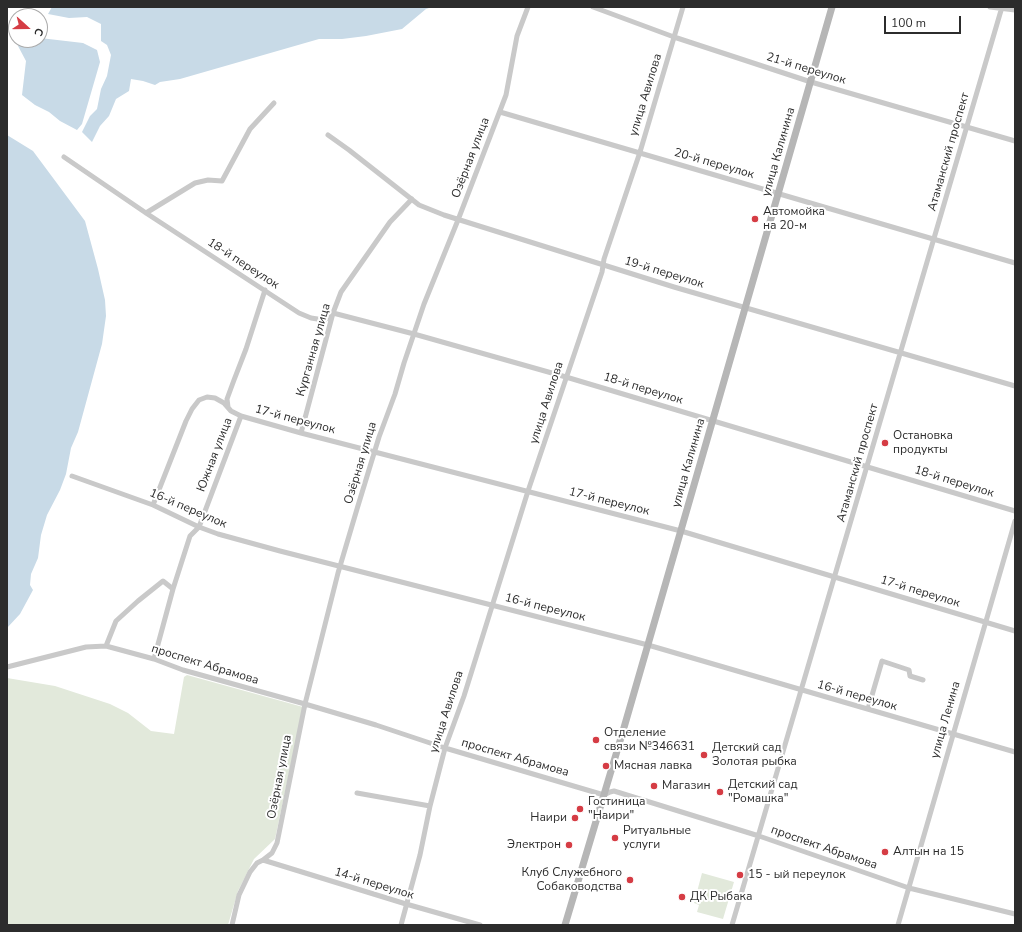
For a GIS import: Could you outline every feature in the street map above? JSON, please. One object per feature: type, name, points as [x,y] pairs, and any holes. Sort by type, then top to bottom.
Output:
[{"type":"main road","name":"улица Калинина","points":[[565,925],[681,531],[832,7]]},
{"type":"street","name":"Озёрная улица","points":[[232,925],[239,895],[250,872],[257,863],[272,853],[277,842],[305,704],[340,566],[374,452],[435,275],[500,112],[510,78],[517,36],[528,7]]},
{"type":"street","name":"21-й переулок","points":[[593,7],[674,37],[811,82],[1015,141]]},
{"type":"street","name":"улица Авилова","points":[[401,925],[420,856],[430,806],[445,748],[464,696],[528,491],[640,152],[682,7]]},
{"type":"street","points":[[990,7],[1015,10]]},
{"type":"street","name":"Атаманский проспект","points":[[732,925],[1002,8]]},
{"type":"street","points":[[146,213],[195,183],[208,180],[222,180],[250,129],[274,103]]},
{"type":"street","name":"20-й переулок","points":[[500,112],[1015,263]]},
{"type":"street","name":"19-й переулок","points":[[328,135],[419,205],[458,220],[603,265],[1015,386]]},
{"type":"street","name":"18-й переулок","points":[[64,157],[287,306],[310,318],[324,320],[332,315],[414,334],[713,420],[1015,511]]},
{"type":"street","name":"Курганная улица","points":[[301,433],[332,315],[341,292],[390,222],[412,199]]},
{"type":"street","name":"Южная улица","points":[[231,411],[227,406],[227,399],[246,349],[265,290]]},
{"type":"street","name":"17-й переулок","points":[[153,505],[192,408],[199,400],[207,397],[215,398],[224,403],[231,411],[241,416],[301,433],[681,531],[1015,631]]},
{"type":"street","name":"Южная улица","points":[[154,659],[173,589],[190,536],[199,527],[241,416]]},
{"type":"street","name":"16-й переулок","points":[[72,476],[153,505],[199,527],[224,536],[648,644],[1015,752]]},
{"type":"street","name":"улица Ленина","points":[[898,925],[1015,521]]},
{"type":"street","points":[[106,646],[116,621],[138,602],[163,581],[173,589]]},
{"type":"street","name":"проспект Абрамова","points":[[7,667],[86,647],[106,646],[154,659],[183,670],[376,725],[445,748],[604,795],[614,791],[759,836],[909,888],[1015,914]]},
{"type":"street","points":[[868,709],[882,661],[909,670],[910,676],[923,680]]},
{"type":"street","points":[[357,793],[430,806]]},
{"type":"street","name":"14-й переулок","points":[[263,860],[480,925]]},
{"type":"shaded area","points":[[187,675],[303,707],[275,839],[254,859],[238,891],[228,925],[7,925],[7,678],[55,686],[110,704],[128,713],[151,731],[174,734],[184,677]]},
{"type":"shaded area","points":[[702,873],[734,882],[723,919],[697,912],[699,905],[694,903]]},
{"type":"water","points":[[52,7],[432,7],[426,9],[402,29],[342,39],[319,39],[180,79],[160,82],[155,85],[131,79],[129,91],[116,99],[109,116],[100,126],[92,142],[82,132],[90,116],[97,109],[101,89],[107,76],[111,55],[107,45],[101,41],[101,24],[87,17],[69,18],[48,14]]},
{"type":"water","points":[[48,39],[83,43],[97,50],[100,62],[82,124],[77,130],[60,121],[49,112],[35,105],[22,95],[26,61],[19,48],[48,48]]},
{"type":"water","points":[[7,135],[33,151],[85,221],[105,300],[106,316],[102,344],[78,432],[71,448],[66,474],[60,490],[47,515],[41,535],[38,558],[31,574],[30,585],[33,590],[20,614],[7,628]]},
{"type":"place","name":"Автомойка на 20-м","points":[[755,219]]},
{"type":"place","name":"Остановка продукты","points":[[885,443]]},
{"type":"place","name":"Отделение связи №346631","points":[[596,740]]},
{"type":"place","name":"Детский сад Золотая рыбка","points":[[704,755]]},
{"type":"place","name":"Мясная лавка","points":[[606,766]]},
{"type":"place","name":"Магазин","points":[[654,786]]},
{"type":"place","name":"Детский сад \"Ромашка\"","points":[[720,792]]},
{"type":"place","name":"Гостиница \"Наири\"","points":[[580,809]]},
{"type":"place","name":"Наири","points":[[575,818]]},
{"type":"place","name":"Ритуальные услуги","points":[[615,838]]},
{"type":"place","name":"Электрон","points":[[569,845]]},
{"type":"place","name":"Алтын на 15","points":[[885,852]]},
{"type":"place","name":"15 - ый переулок","points":[[740,875]]},
{"type":"place","name":"Клуб Служебного Собаководства","points":[[630,880]]},
{"type":"place","name":"ДК Рыбака","points":[[682,897]]}]
